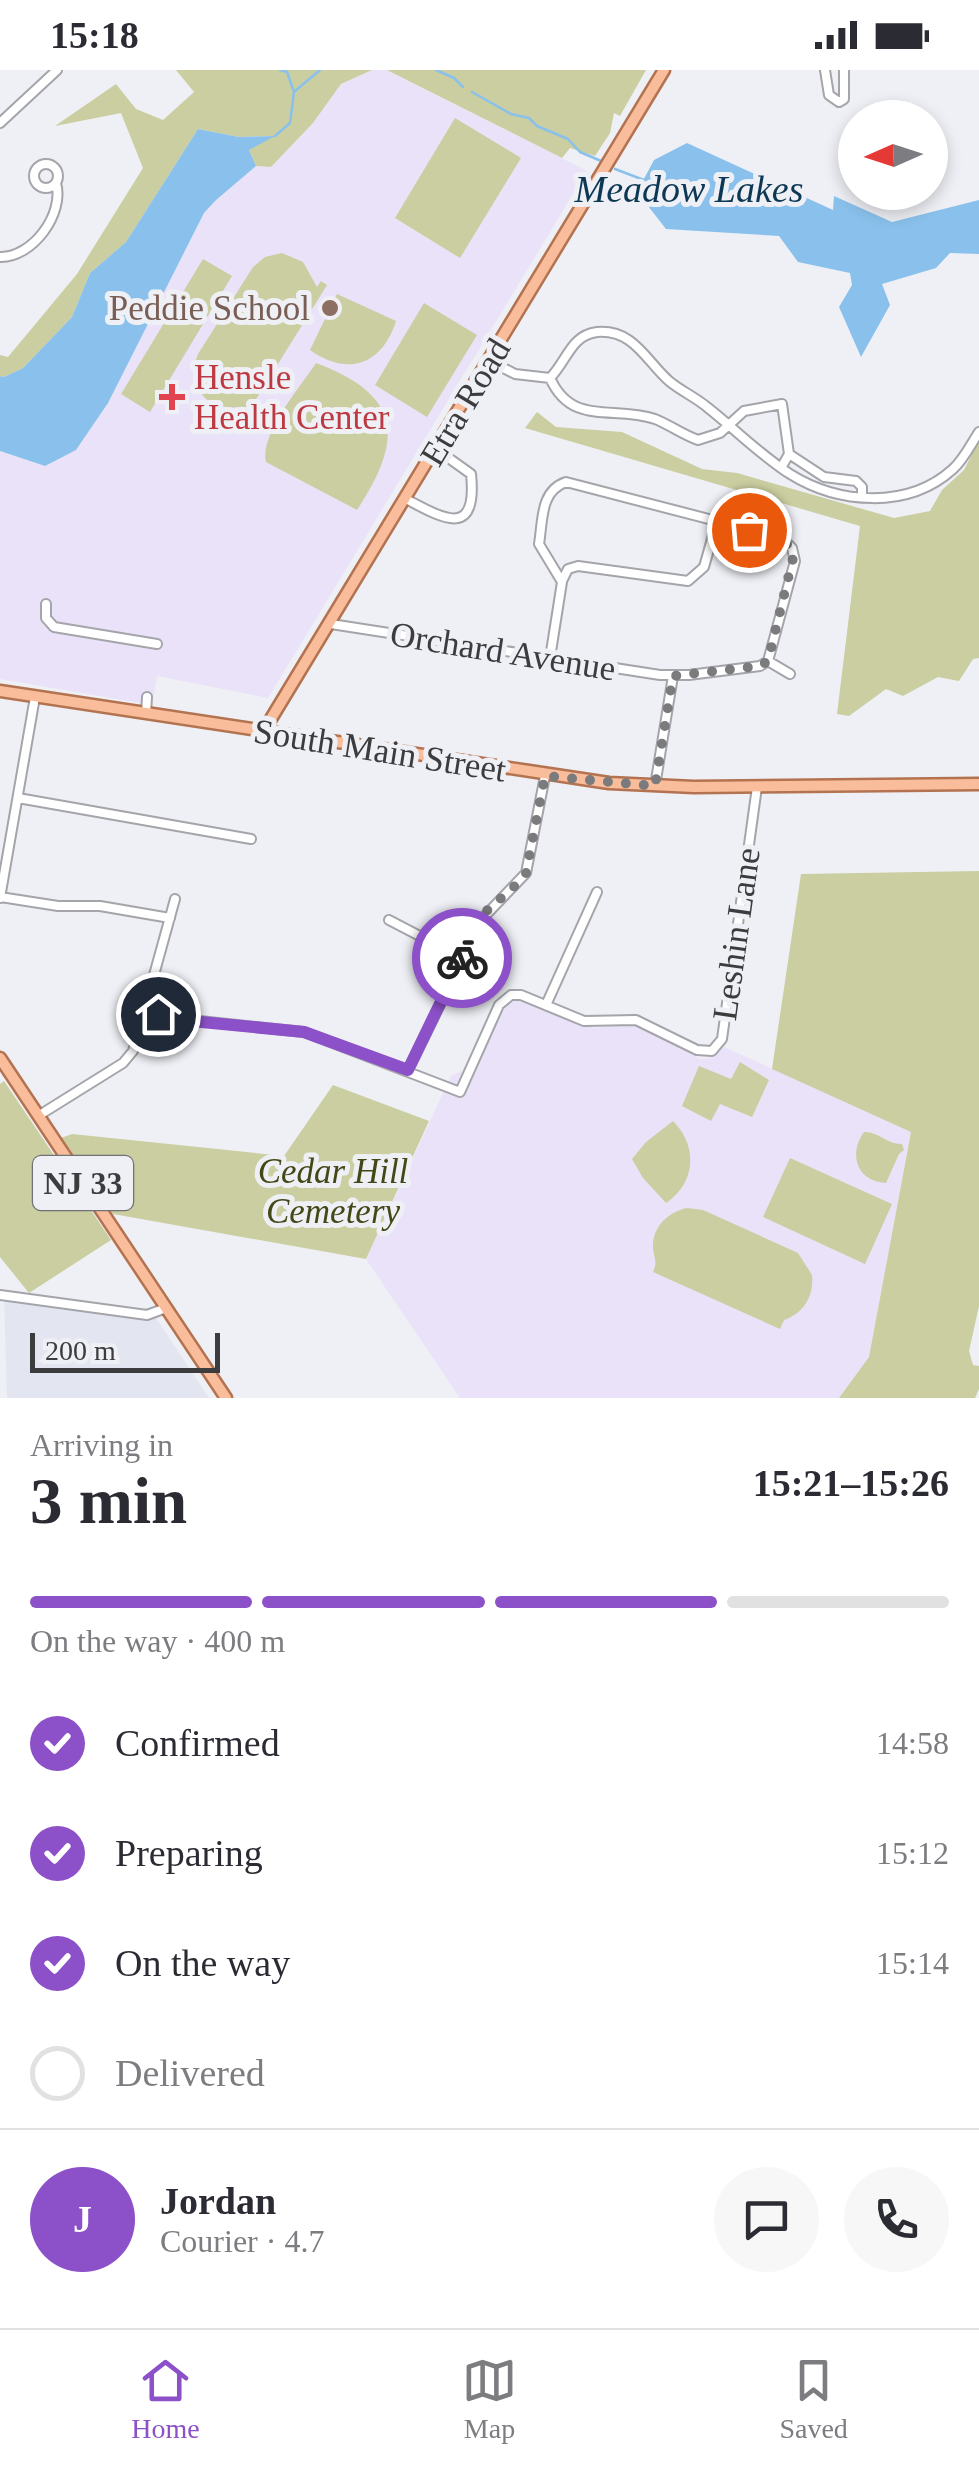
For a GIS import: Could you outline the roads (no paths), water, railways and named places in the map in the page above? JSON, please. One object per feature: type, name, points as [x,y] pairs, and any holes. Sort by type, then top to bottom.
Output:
[{"type":"main road","name":"Etra Road","points":[[263,732],[664,70]]},
{"type":"main road","name":"South Main Street","points":[[0,691],[545,776],[655,786],[979,784]]},
{"type":"main road","name":"NJ 33","points":[[0,1058],[226,1398]]},
{"type":"street","points":[[825,70],[831,98],[838,102],[844,99],[844,70]]},
{"type":"street","points":[[0,123],[52,72]]},
{"type":"street","points":[[0,257],[9,258],[25,250],[44,228],[58,202],[56,183]]},
{"type":"street","points":[[550,378],[574,344],[586,335],[604,332],[625,336],[667,379],[781,468],[834,495],[892,497],[936,482],[956,466],[979,432]]},
{"type":"street","points":[[490,361],[522,376],[550,378]]},
{"type":"street","points":[[550,378],[558,395],[576,408],[652,418],[698,440],[710,439],[751,408],[782,404],[789,454],[781,468]]},
{"type":"street","points":[[406,499],[452,520],[459,519],[468,508],[471,474],[436,449]]},
{"type":"street","points":[[789,454],[824,477],[856,482],[862,487],[862,497]]},
{"type":"street","points":[[562,582],[539,544],[547,496],[561,483],[571,482],[782,538],[794,554],[768,661],[790,674]]},
{"type":"street","points":[[550,658],[562,582],[568,569],[578,566],[688,581],[704,567],[717,521]]},
{"type":"street","points":[[46,604],[46,618],[54,627],[156,644]]},
{"type":"street","name":"Orchard Avenue","points":[[331,624],[673,676],[760,666],[768,661]]},
{"type":"street","points":[[655,786],[673,676]]},
{"type":"street","points":[[35,697],[0,897],[58,906],[100,906],[170,918]]},
{"type":"street","points":[[144,1011],[181,1020],[304,1032],[408,1070],[488,909],[526,873],[545,776]]},
{"type":"street","name":"Leshin Lane","points":[[408,1070],[460,1092],[502,1000],[510,994],[521,994],[584,1021],[639,1020],[702,1052],[716,1048],[722,1040],[757,787]]},
{"type":"street","points":[[18,798],[251,839]]},
{"type":"street","points":[[546,1005],[596,892]]},
{"type":"street","points":[[38,1116],[128,1057],[136,1044],[175,899]]},
{"type":"street","points":[[389,920],[462,958]]},
{"type":"street","points":[[0,1295],[147,1315],[166,1308]]},
{"type":"water","points":[[198,129],[239,137],[275,136],[249,150],[256,166],[204,213],[108,403],[76,450],[45,466],[0,451],[0,376],[23,368],[72,317],[90,273],[126,242]]},
{"type":"water","name":"Meadow Lakes","points":[[687,143],[833,210],[834,196],[838,198],[838,210],[865,210],[892,222],[979,200],[979,254],[950,253],[936,268],[882,284],[890,305],[861,357],[839,307],[852,285],[850,273],[798,262],[779,236],[666,229],[637,192],[654,160]]},
{"type":"waterway","points":[[275,136],[290,123],[294,92],[287,72],[280,70]]},
{"type":"waterway","points":[[295,91],[320,70]]},
{"type":"waterway","points":[[436,70],[463,87]]},
{"type":"waterway","points":[[472,92],[511,114],[529,118],[537,126],[568,139],[580,152],[601,161]]},
{"type":"waterway","points":[[615,169],[644,180]]},
{"type":"place","name":"Peddie School","points":[[330,308]]},
{"type":"place","name":"Hensle Health Center","points":[[172,397]]},
{"type":"park label","name":"Cedar Hill Cemetery","points":[[333,1191]]}]
